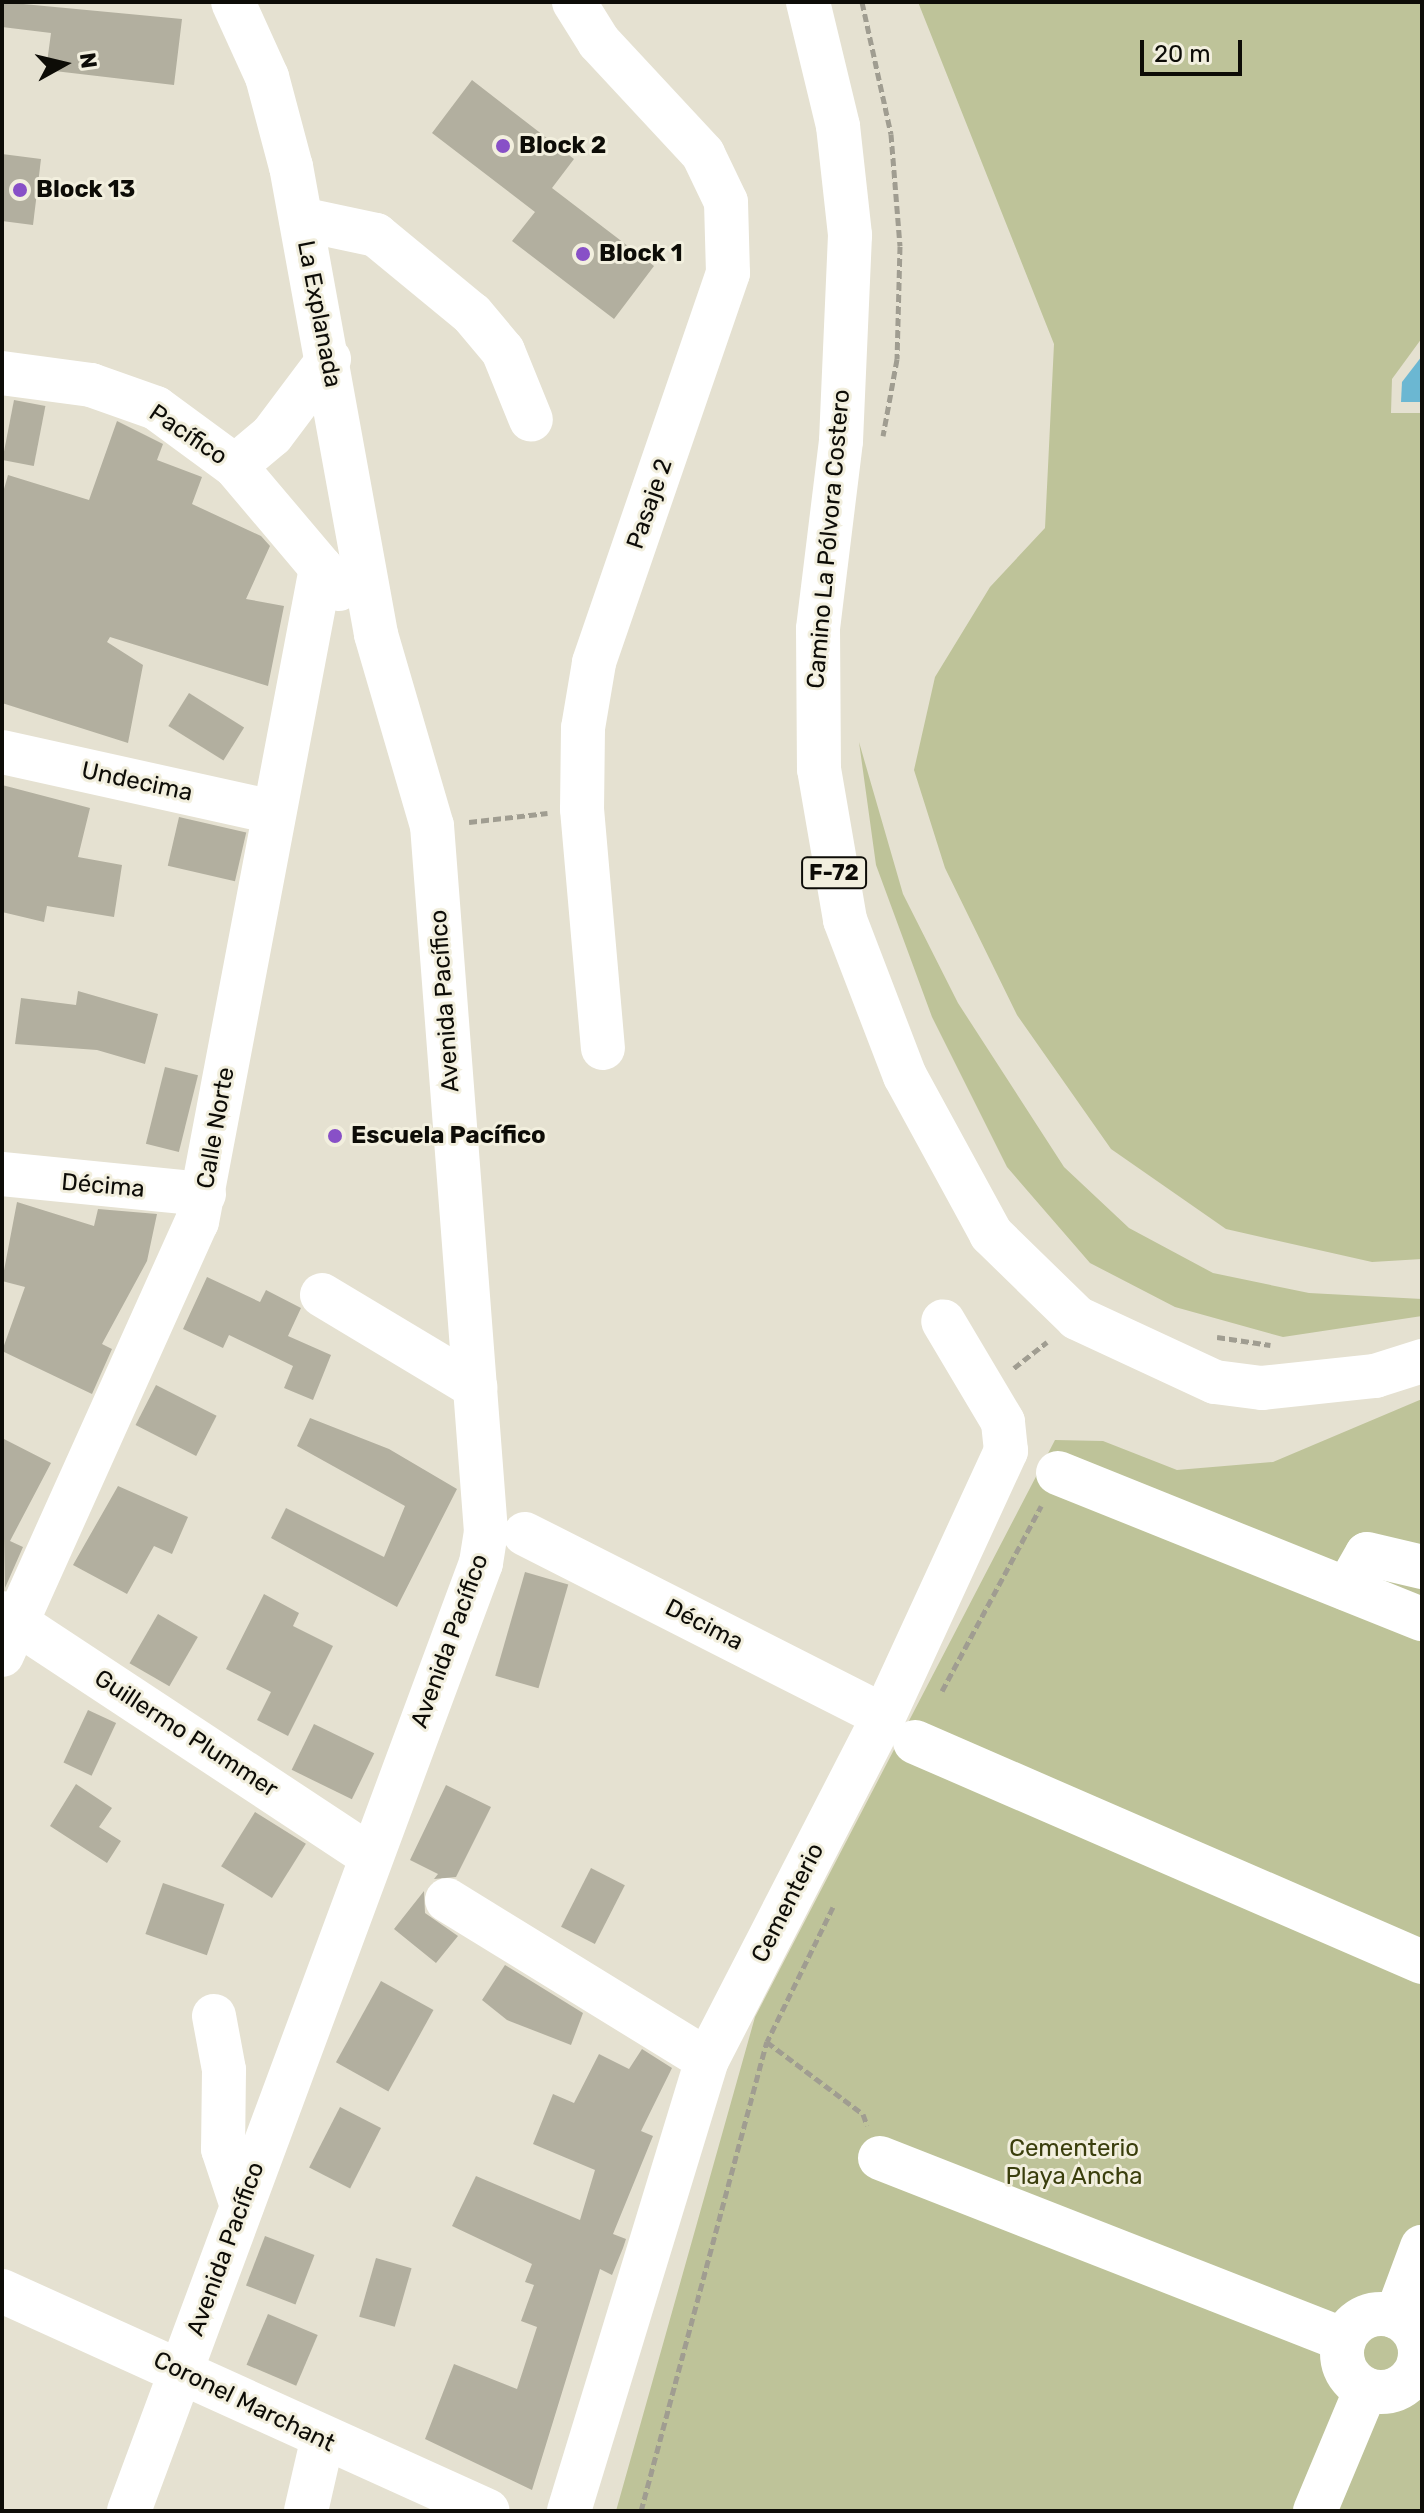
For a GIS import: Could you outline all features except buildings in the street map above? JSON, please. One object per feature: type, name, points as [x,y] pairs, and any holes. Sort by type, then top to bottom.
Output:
[{"type":"street","name":"La Explanada","points":[[233,2],[267,77],[301,219],[329,359],[376,634]]},
{"type":"street","name":"Pasaje 2","points":[[574,2],[599,42],[703,154],[726,202],[728,273],[594,663],[583,728],[582,809],[603,1048]]},
{"type":"street","name":"Camino La Pólvora Costero","points":[[808,2],[838,126],[850,235],[841,441],[814,701],[827,846],[867,984],[960,1183],[991,1234],[1077,1318],[1215,1382],[1262,1388],[1375,1376],[1422,1361]]},
{"type":"street","points":[[301,219],[376,235],[472,314],[503,351],[531,420]]},
{"type":"street","name":"Pacífico","points":[[235,466],[272,435],[329,359]]},
{"type":"street","name":"Pacífico","points":[[2,373],[91,385],[156,408],[235,466],[376,634]]},
{"type":"street","name":"Calle Norte","points":[[7,1630],[204,1194],[272,812],[321,568]]},
{"type":"street","name":"Avenida Pacífico","points":[[129,2511],[481,1563],[486,1532],[432,826],[376,634]]},
{"type":"street","name":"Undecima","points":[[2,752],[272,812]]},
{"type":"street","name":"Décima","points":[[2,1174],[204,1194]]},
{"type":"street","points":[[322,1295],[475,1387]]},
{"type":"street","name":"Cementerio","points":[[569,2511],[707,2060],[899,1729],[1006,1451],[1003,1422],[943,1321]]},
{"type":"street","points":[[1058,1473],[1422,1619]]},
{"type":"street","name":"Décima","points":[[525,1534],[899,1729],[1422,1962]]},
{"type":"street","points":[[1347,1589],[1367,1554],[1422,1567]]},
{"type":"street","name":"Guillermo Plummer","points":[[7,1630],[370,1856]]},
{"type":"street","points":[[447,1900],[707,2060]]},
{"type":"street","points":[[214,2016],[224,2070],[223,2149],[242,2206]]},
{"type":"street","points":[[880,2158],[1344,2340]]},
{"type":"street","points":[[1396,2317],[1422,2247]]},
{"type":"street","name":"Coronel Marchant","points":[[2,2291],[181,2372],[322,2441],[488,2511]]},
{"type":"street","points":[[1365,2317],[1396,2317],[1418,2340],[1419,2372],[1395,2390],[1366,2389],[1345,2369],[1344,2340],[1365,2317]]},
{"type":"street","points":[[1315,2511],[1366,2389]]},
{"type":"street","points":[[306,2511],[322,2441]]},
{"type":"path","points":[[862,2],[891,134],[900,246],[897,359],[881,451]]},
{"type":"path","points":[[432,826],[582,809]]},
{"type":"path","points":[[985,1391],[1077,1318]]},
{"type":"path","points":[[1202,1333],[1281,1346]]},
{"type":"path","points":[[899,1729],[1058,1473]]},
{"type":"path","points":[[641,2511],[767,2042],[837,1899]]},
{"type":"path","points":[[767,2042],[863,2114],[880,2158]]},
{"type":"green space","points":[[918,2],[1422,2],[1422,338],[1392,379],[1391,413],[1422,413],[1422,1259],[1372,1262],[1226,1229],[1111,1149],[1017,1015],[945,868],[914,770],[935,677],[990,587],[1045,528],[1054,344]]},
{"type":"green space","points":[[859,742],[903,894],[958,1003],[1064,1167],[1129,1228],[1213,1273],[1309,1293],[1422,1299],[1422,1316],[1283,1337],[1175,1307],[1090,1263],[1007,1167],[932,1017],[876,865]]},
{"type":"green space","name":"Cementerio Playa Ancha","points":[[1422,1399],[1422,2511],[616,2511],[755,2017],[1055,1440],[1103,1441],[1177,1470],[1273,1462]]},
{"type":"water","points":[[1422,356],[1422,402],[1401,402],[1402,382]]},
{"type":"place","name":"Block 2","points":[[503,146]]},
{"type":"place","name":"Block 13","points":[[20,190]]},
{"type":"place","name":"Block 1","points":[[583,254]]},
{"type":"place","name":"Escuela Pacífico","points":[[335,1136]]}]
